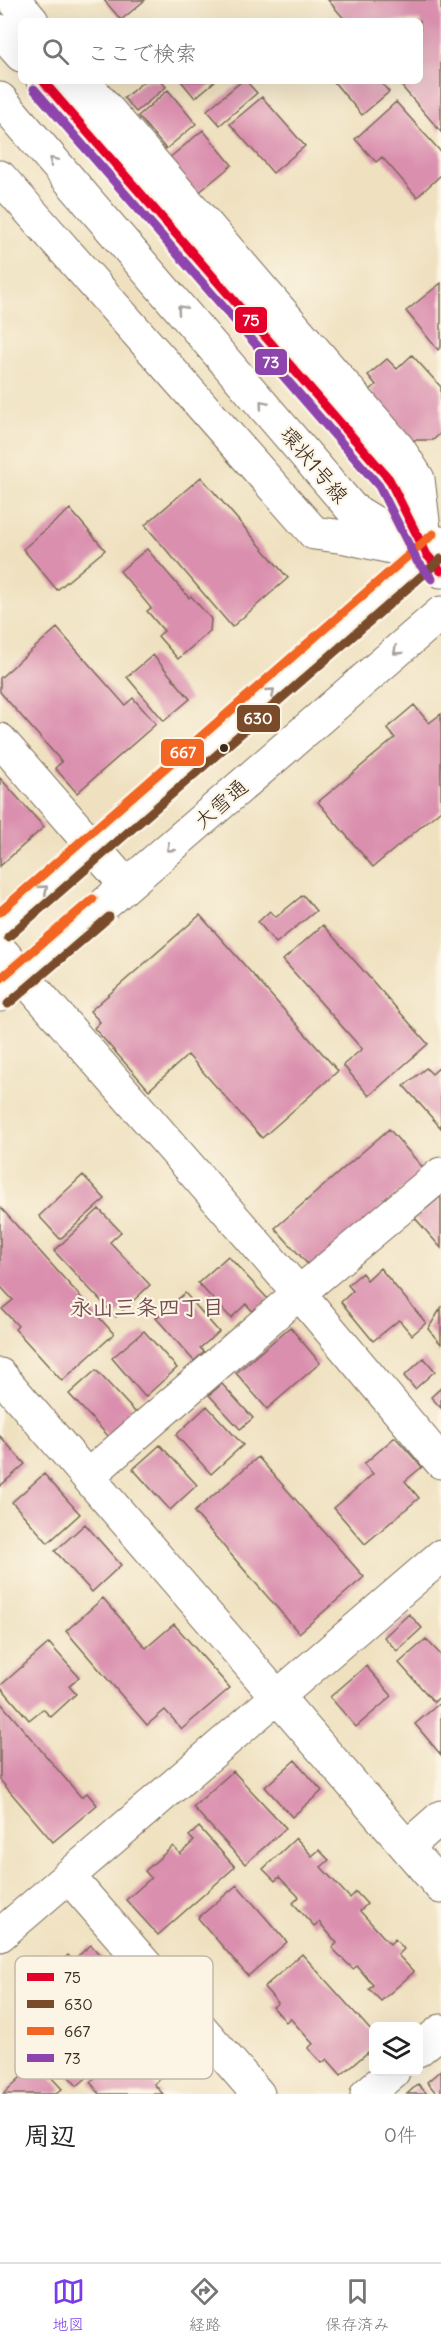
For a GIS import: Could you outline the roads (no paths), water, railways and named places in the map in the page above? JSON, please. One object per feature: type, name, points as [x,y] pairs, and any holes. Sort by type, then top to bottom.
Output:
[{"type":"main road","points":[[14,0],[29,18]]},
{"type":"main road","points":[[0,31],[18,52]]},
{"type":"main road","points":[[46,84],[389,479],[436,556]]},
{"type":"main road","points":[[86,84],[398,448],[418,479],[436,556]]},
{"type":"main road","name":"環状1号線","points":[[0,99],[352,509],[436,556]]},
{"type":"main road","points":[[0,177],[314,533],[345,537],[436,556]]},
{"type":"main road","points":[[0,928],[92,847],[436,556]]},
{"type":"main road","name":"大雪通","points":[[11,986],[441,613]]},
{"type":"main road","points":[[0,740],[126,885]]},
{"type":"main road","points":[[0,950],[11,986],[298,1293],[441,1462]]},
{"type":"main road","points":[[88,1476],[298,1293],[441,1174]]},
{"type":"main road","points":[[0,1375],[441,1887]]},
{"type":"main road","points":[[0,1935],[441,1556]]},
{"type":"main road","points":[[407,1847],[441,1817]]},
{"type":"main road","points":[[68,1876],[138,1956]]},
{"type":"main road","points":[[423,2046],[441,2031]]},
{"type":"main road","points":[[213,2042],[258,2094]]},
{"type":"main road","points":[[367,2094],[388,2076]]},
{"type":"district","name":"永山三条四丁目","points":[[147,1307]]}]
